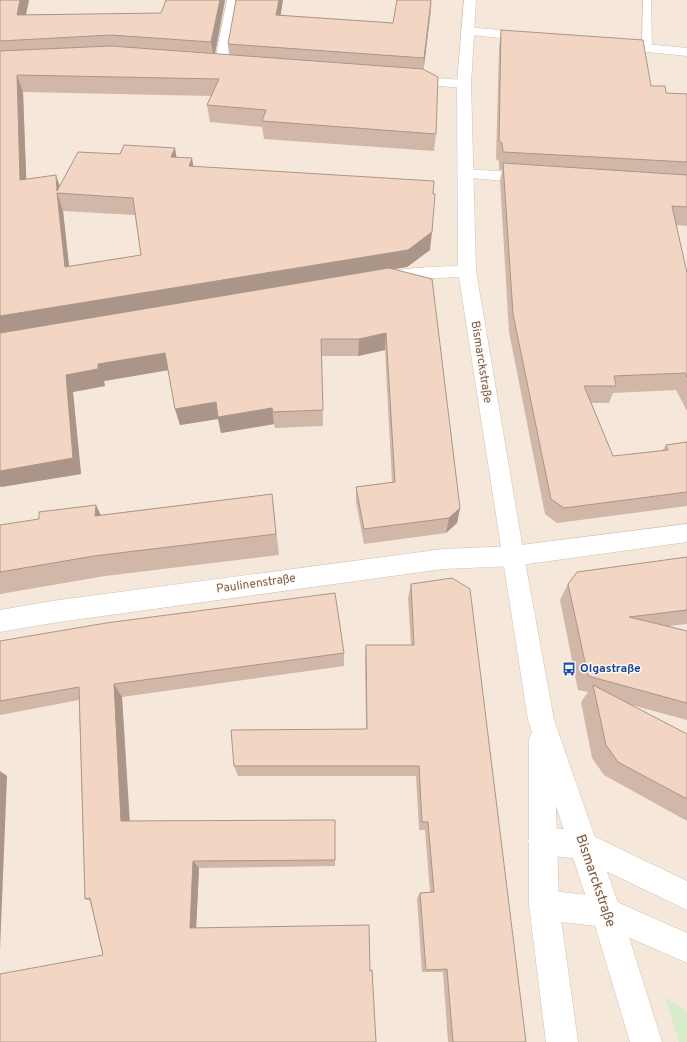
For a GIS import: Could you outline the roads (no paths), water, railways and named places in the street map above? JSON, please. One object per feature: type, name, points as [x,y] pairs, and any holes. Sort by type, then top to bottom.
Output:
[{"type":"street","points":[[221,66],[234,0]]},
{"type":"street","name":"Bismarckstraße","points":[[470,0],[464,84],[467,271],[513,556],[541,720],[606,912],[646,1042]]},
{"type":"street","points":[[467,31],[545,39]]},
{"type":"street","points":[[600,44],[687,52]]},
{"type":"street","points":[[207,64],[237,67]]},
{"type":"street","points":[[394,79],[464,84]]},
{"type":"street","points":[[465,174],[544,179]]},
{"type":"street","points":[[369,281],[416,273],[467,271]]},
{"type":"street","points":[[513,556],[687,534]]},
{"type":"street","name":"Paulinenstraße","points":[[0,621],[52,612],[442,559],[513,556]]},
{"type":"street","name":"Bismarckstraße","points":[[541,720],[544,905],[562,1042]]},
{"type":"street","points":[[542,841],[583,845],[687,896]]},
{"type":"street","points":[[544,905],[606,912],[687,948]]},
{"type":"lane","points":[[647,0],[647,48]]},
{"type":"place","name":"Olgastraße","points":[[569,669]]}]
